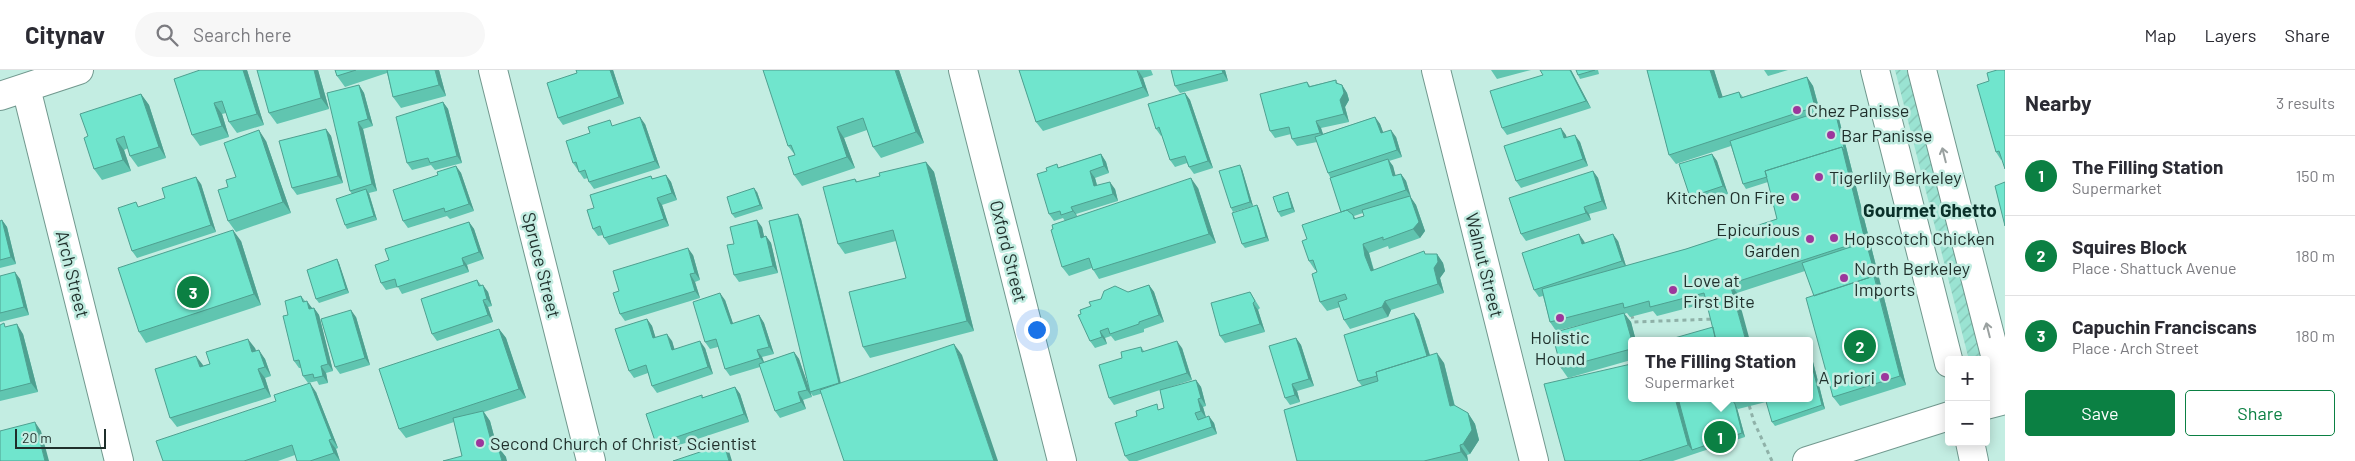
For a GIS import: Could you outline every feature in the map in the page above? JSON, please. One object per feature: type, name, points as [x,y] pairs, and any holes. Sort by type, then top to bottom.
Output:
[{"type":"street","points":[[0,96],[79,70]]},
{"type":"street","name":"Spruce Street","points":[[493,70],[591,461]]},
{"type":"street","name":"Oxford Street","points":[[963,70],[1062,461]]},
{"type":"street","name":"Walnut Street","points":[[1436,70],[1534,461]]},
{"type":"street","points":[[1875,70],[1947,356]]},
{"type":"street","points":[[1922,70],[2005,394]]},
{"type":"street","name":"Arch Street","points":[[26,88],[119,461]]},
{"type":"street","points":[[1990,404],[2005,400]]},
{"type":"street","points":[[1807,461],[1945,417]]},
{"type":"street","points":[[1971,446],[1974,461]]},
{"type":"path","points":[[1614,321],[1632,316],[1634,322],[1718,319]]},
{"type":"path","points":[[1506,349],[1560,335]]},
{"type":"path","points":[[1748,402],[1754,422],[1772,461]]},
{"type":"green space","points":[[1895,70],[1910,70],[1981,356],[1968,356]]},
{"type":"building","points":[[200,70],[243,70],[257,114],[229,122],[222,101],[214,103],[222,126],[192,135],[174,79]]},
{"type":"building","points":[[257,70],[314,70],[321,98],[269,113]]},
{"type":"building","points":[[335,70],[356,70],[337,76]]},
{"type":"building","points":[[387,70],[435,70],[439,85],[393,97]]},
{"type":"building","points":[[576,70],[610,70],[619,97],[558,118],[547,83],[577,73]]},
{"type":"building","points":[[763,70],[895,70],[916,132],[873,147],[863,118],[837,127],[847,157],[794,175],[788,157],[795,155],[791,145],[788,146]]},
{"type":"building","points":[[1019,70],[1137,70],[1143,87],[1036,122]]},
{"type":"building","points":[[1171,70],[1222,70],[1223,73],[1175,86]]},
{"type":"building","points":[[1540,70],[1570,70],[1586,101],[1502,128],[1490,91],[1543,75]]},
{"type":"building","points":[[1576,70],[1595,70],[1578,75]]},
{"type":"building","points":[[1647,70],[1710,70],[1719,98],[1739,92],[1741,98],[1807,77],[1815,107],[1669,155]]},
{"type":"building","points":[[2005,70],[2005,169],[1999,151],[1996,152],[1977,85],[1989,81],[1987,73]]},
{"type":"building","points":[[1336,80],[1336,83],[1342,85],[1344,93],[1340,100],[1344,114],[1316,121],[1320,133],[1292,139],[1289,127],[1270,131],[1260,94],[1307,82],[1309,87]]},
{"type":"building","points":[[359,85],[368,119],[358,122],[372,184],[350,191],[327,93]]},
{"type":"building","points":[[1185,93],[1208,161],[1189,167],[1185,156],[1170,160],[1159,127],[1156,129],[1148,104]]},
{"type":"building","points":[[141,94],[159,147],[130,156],[124,136],[116,139],[123,160],[94,169],[84,138],[88,136],[80,114]]},
{"type":"building","points":[[443,102],[457,156],[430,163],[428,158],[407,163],[396,117]]},
{"type":"building","points":[[1834,107],[1845,152],[1842,147],[1765,171],[1767,177],[1743,184],[1730,141]]},
{"type":"building","points":[[640,117],[655,161],[589,182],[585,170],[579,172],[576,162],[573,163],[566,141],[590,133],[588,127],[610,120],[612,126]]},
{"type":"building","points":[[1375,117],[1381,133],[1391,130],[1397,150],[1328,173],[1315,137]]},
{"type":"building","points":[[1561,128],[1564,138],[1575,135],[1583,159],[1516,181],[1504,146]]},
{"type":"building","points":[[326,129],[338,176],[292,188],[279,141]]},
{"type":"building","points":[[259,130],[283,202],[228,221],[218,190],[228,187],[226,180],[236,177],[224,143]]},
{"type":"building","points":[[1842,147],[1865,240],[1730,284],[1745,337],[1715,337],[1704,293],[1650,307],[1649,301],[1624,308],[1623,303],[1550,322],[1542,289],[1686,249],[1777,219],[1765,171]]},
{"type":"building","points":[[1101,154],[1104,166],[1090,171],[1094,186],[1110,182],[1113,194],[1071,207],[1073,211],[1061,215],[1060,211],[1049,214],[1037,174],[1047,171],[1046,168],[1057,164],[1058,168]]},
{"type":"building","points":[[1712,154],[1723,186],[1690,197],[1679,164]]},
{"type":"building","points":[[1388,159],[1393,176],[1401,174],[1406,190],[1341,212],[1330,178]]},
{"type":"building","points":[[926,162],[967,321],[863,347],[849,292],[906,278],[893,230],[838,244],[823,187],[855,179],[856,182],[880,176],[879,173]]},
{"type":"building","points":[[1240,165],[1250,202],[1231,208],[1219,171]]},
{"type":"building","points":[[456,166],[469,204],[445,212],[444,208],[403,221],[393,190],[438,175],[437,172]]},
{"type":"building","points":[[1593,171],[1602,201],[1584,207],[1586,213],[1521,234],[1509,198]]},
{"type":"building","points":[[666,175],[672,193],[657,198],[664,219],[604,238],[600,226],[593,229],[587,210],[594,208],[590,195],[651,176],[652,179]]},
{"type":"building","points":[[196,177],[211,225],[132,251],[118,208],[136,202],[138,207],[165,198],[162,188]]},
{"type":"building","points":[[1191,178],[1209,234],[1093,270],[1089,258],[1062,267],[1051,230],[1053,229],[1052,225]]},
{"type":"building","points":[[2005,182],[2005,226],[1995,186]]},
{"type":"building","points":[[754,188],[760,205],[732,214],[727,197]]},
{"type":"building","points":[[366,189],[374,216],[345,225],[336,199]]},
{"type":"building","points":[[1288,192],[1292,208],[1278,212],[1273,197]]},
{"type":"building","points":[[1410,196],[1419,222],[1413,229],[1383,240],[1383,237],[1363,244],[1365,256],[1371,271],[1424,251],[1425,254],[1437,254],[1438,262],[1434,268],[1438,284],[1385,301],[1382,307],[1344,320],[1338,302],[1347,299],[1345,294],[1320,302],[1312,274],[1317,272],[1313,260],[1309,261],[1302,241],[1307,239],[1302,225],[1347,210],[1353,215],[1354,219],[1364,216],[1362,210]]},
{"type":"building","points":[[1257,205],[1266,237],[1242,244],[1232,213]]},
{"type":"building","points":[[798,214],[839,383],[810,392],[769,221]]},
{"type":"building","points":[[2,220],[11,257],[0,260],[0,221]]},
{"type":"building","points":[[757,220],[761,238],[766,236],[773,266],[734,275],[727,245],[734,244],[730,227]]},
{"type":"building","points":[[469,222],[479,252],[462,258],[464,265],[397,287],[395,279],[381,283],[375,265],[389,260],[385,249]]},
{"type":"building","points":[[233,230],[254,294],[139,332],[118,268]]},
{"type":"building","points":[[1579,234],[1582,244],[1613,234],[1622,261],[1534,290],[1522,253]]},
{"type":"building","name":"North Berkeley Imports","points":[[1866,242],[1876,278],[1874,276],[1814,296],[1802,263]]},
{"type":"building","points":[[688,248],[695,273],[690,274],[695,291],[620,314],[613,293],[619,291],[613,271]]},
{"type":"building","points":[[337,259],[346,289],[316,299],[307,270]]},
{"type":"building","points":[[15,272],[24,307],[0,313],[0,276]]},
{"type":"building","points":[[1874,276],[1900,376],[1833,397],[1806,298]]},
{"type":"building","points":[[477,280],[479,286],[483,285],[487,299],[483,300],[488,315],[432,334],[421,299]]},
{"type":"building","points":[[1149,285],[1159,315],[1110,334],[1108,328],[1100,331],[1102,337],[1090,341],[1078,315],[1081,314],[1080,310],[1091,306],[1089,302],[1101,299],[1104,291],[1115,286],[1128,292]]},
{"type":"building","points":[[1250,292],[1255,301],[1253,303],[1260,324],[1220,336],[1211,303]]},
{"type":"building","points":[[720,293],[731,324],[759,315],[769,347],[757,350],[760,358],[725,369],[716,339],[705,342],[693,302]]},
{"type":"building","points":[[301,296],[303,302],[307,301],[309,309],[314,308],[328,364],[321,366],[323,376],[314,378],[313,374],[303,376],[299,360],[294,361],[283,316],[288,315],[285,301]]},
{"type":"building","points":[[351,310],[365,358],[335,367],[321,319]]},
{"type":"building","points":[[1414,313],[1427,356],[1376,372],[1377,376],[1358,381],[1344,335]]},
{"type":"building","points":[[1624,313],[1631,337],[1628,337],[1628,350],[1561,368],[1552,333]]},
{"type":"building","points":[[647,319],[653,338],[667,334],[672,350],[700,341],[708,367],[652,386],[646,365],[629,371],[615,329]]},
{"type":"building","points":[[4,323],[5,327],[17,324],[31,383],[0,391],[0,325]]},
{"type":"building","points":[[1713,327],[1715,337],[1678,337]]},
{"type":"building","points":[[499,329],[519,389],[399,429],[379,369]]},
{"type":"building","points":[[1296,338],[1309,379],[1292,384],[1295,395],[1285,398],[1269,346]]},
{"type":"building","points":[[248,339],[252,352],[259,350],[265,367],[258,369],[265,388],[170,418],[155,369],[196,356],[200,367],[210,364],[206,352]]},
{"type":"building","points":[[1177,341],[1187,373],[1109,398],[1099,365],[1122,358],[1121,352],[1141,347],[1142,352]]},
{"type":"building","points":[[954,344],[994,461],[844,461],[820,390]]},
{"type":"building","points":[[794,352],[807,390],[798,392],[801,402],[775,411],[759,364]]},
{"type":"building","points":[[1437,353],[1450,406],[1454,405],[1468,413],[1472,430],[1463,444],[1460,445],[1461,452],[1424,461],[1297,461],[1284,410],[1378,381],[1376,372]]},
{"type":"building","points":[[1628,365],[1628,402],[1676,402],[1688,445],[1639,461],[1565,461],[1544,384]]},
{"type":"building","points":[[1813,370],[1822,405],[1772,422],[1766,402],[1813,402]]},
{"type":"building","points":[[1196,380],[1201,398],[1198,399],[1201,411],[1195,413],[1198,420],[1209,416],[1212,427],[1125,456],[1115,423],[1137,416],[1136,411],[1157,404],[1158,410],[1164,408],[1160,390]]},
{"type":"building","points":[[310,383],[332,439],[329,440],[334,453],[310,461],[297,461],[292,445],[244,461],[163,461],[156,441],[276,401],[274,395]]},
{"type":"building","points":[[735,387],[744,414],[656,444],[646,414],[702,395],[702,398]]},
{"type":"building","points":[[1679,402],[1734,402],[1742,433],[1692,450]]},
{"type":"building","name":"Second Church of Christ, Scientist","points":[[483,411],[493,448],[498,447],[502,461],[443,461],[462,456],[453,418]]},
{"type":"building","points":[[35,422],[45,461],[0,461],[0,431]]},
{"type":"building","points":[[724,444],[729,461],[673,461]]},
{"type":"place","name":"Chez Panisse","points":[[1797,110]]},
{"type":"place","name":"Bar Panisse","points":[[1831,135]]},
{"type":"place","name":"Tigerlily Berkeley","points":[[1819,177]]},
{"type":"place","name":"Kitchen On Fire","points":[[1795,197]]},
{"type":"place","name":"Hopscotch Chicken","points":[[1834,238]]},
{"type":"place","name":"Epicurious Garden","points":[[1810,239]]},
{"type":"place","name":"North Berkeley Imports","points":[[1844,278]]},
{"type":"place","name":"Love at First Bite","points":[[1673,290]]},
{"type":"place","name":"Capuchin Franciscans","points":[[193,292]]},
{"type":"place","name":"Holistic Hound","points":[[1560,318]]},
{"type":"place","name":"Squires Block","points":[[1860,346]]},
{"type":"place","name":"A priori","points":[[1885,377]]},
{"type":"place","name":"The Filling Station","points":[[1720,437]]},
{"type":"place","name":"Second Church of Christ, Scientist","points":[[480,443]]},
{"type":"district","name":"Gourmet Ghetto","points":[[1930,209]]}]
